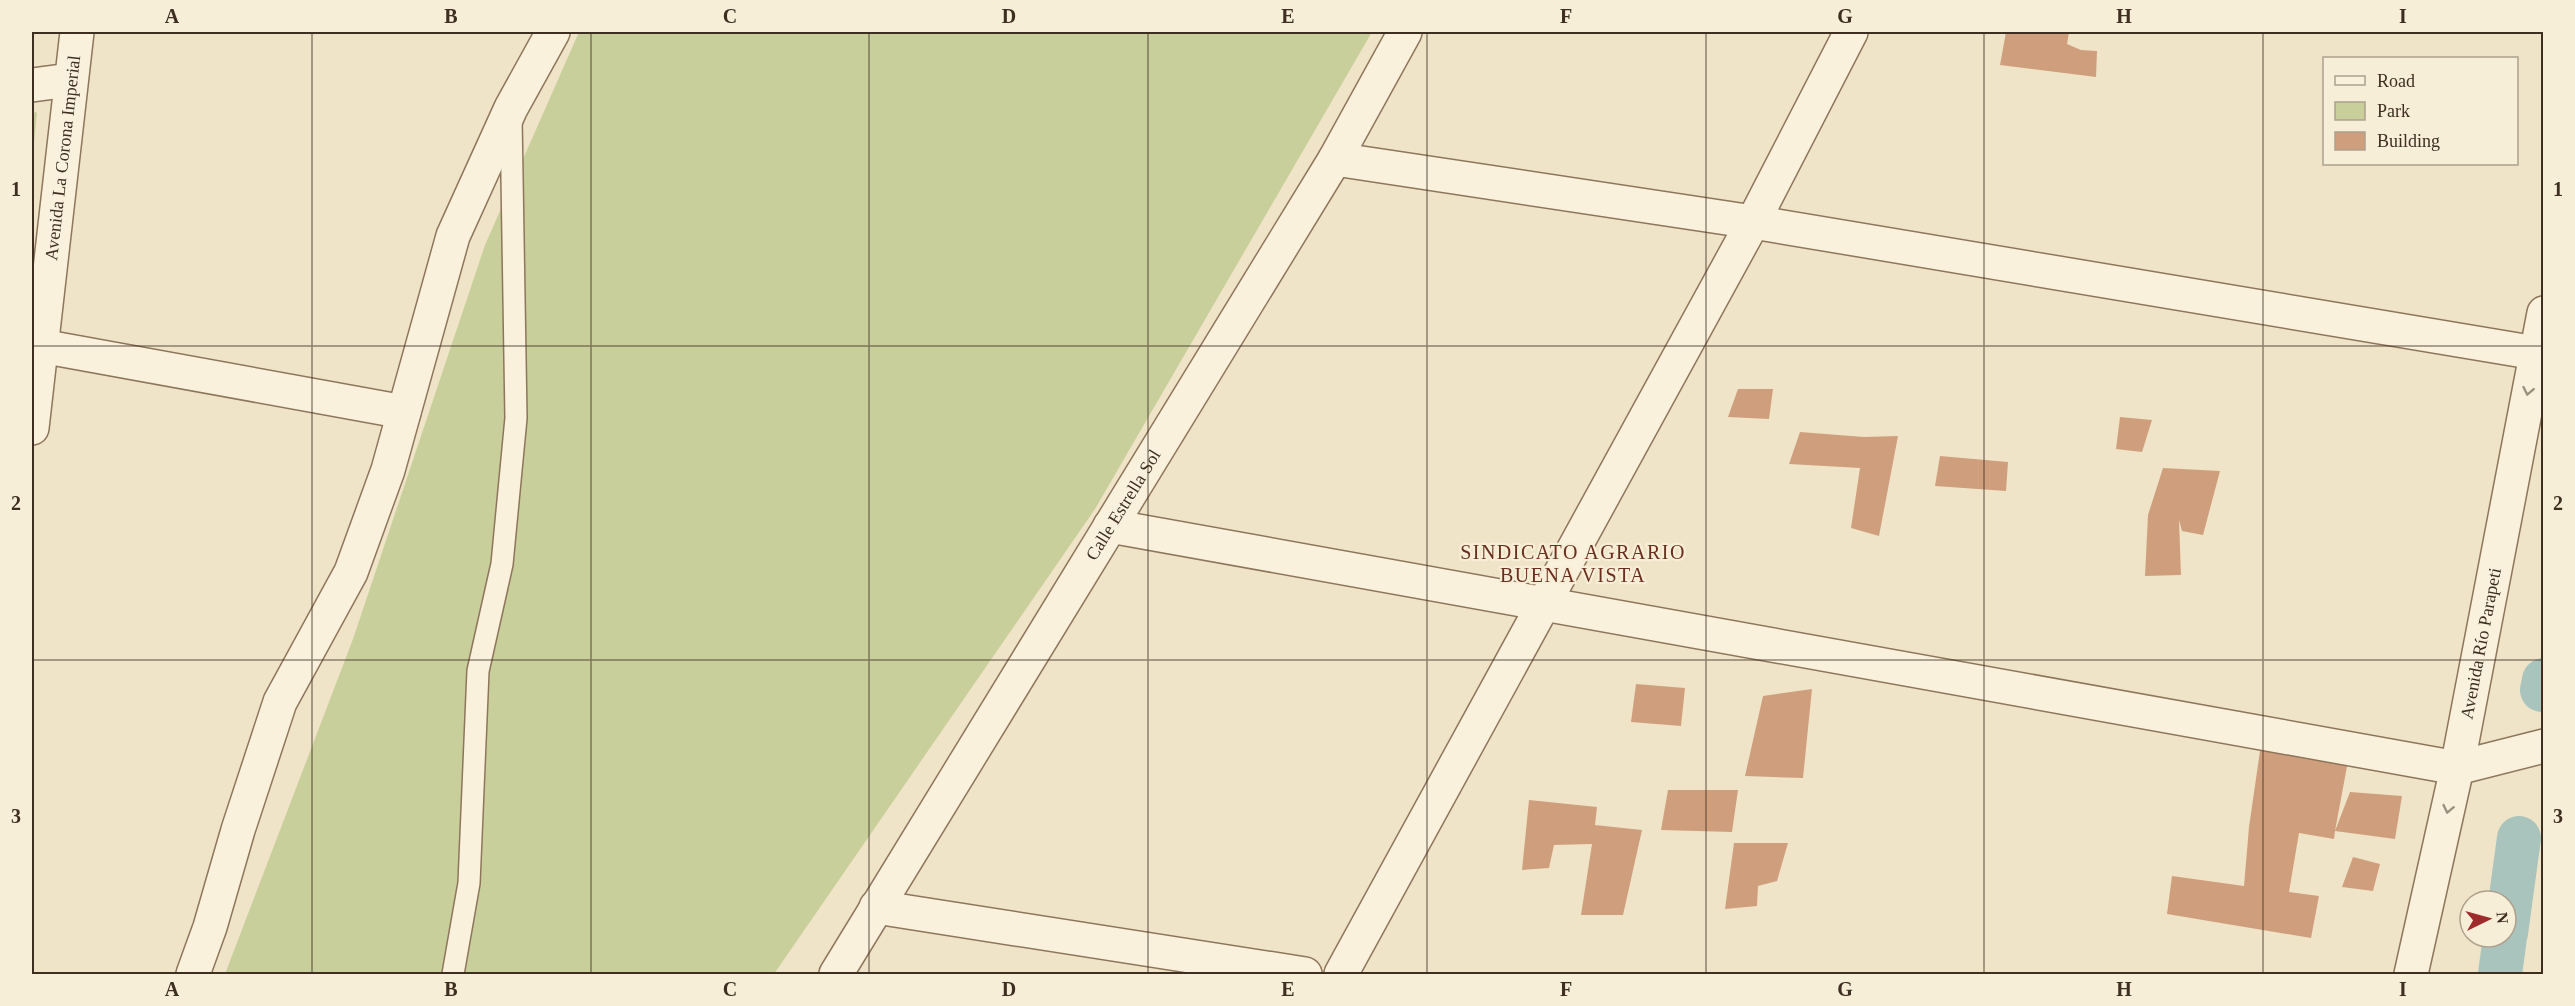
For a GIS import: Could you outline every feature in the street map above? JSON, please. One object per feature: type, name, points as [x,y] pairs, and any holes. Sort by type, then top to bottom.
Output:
[{"type":"street","name":"Avenida La Corona Imperial","points":[[32,428],[76,32]]},
{"type":"street","points":[[193,975],[280,702],[351,572],[388,470],[453,236],[511,108],[553,32]]},
{"type":"street","name":"Calle Estrella Sol","points":[[836,975],[1335,159],[1405,32]]},
{"type":"street","points":[[1341,975],[1753,222],[1851,32]]},
{"type":"street","points":[[32,84],[70,80]]},
{"type":"street","points":[[1335,159],[1753,222],[2535,353]]},
{"type":"street","name":"Avenida Río Parapeti","points":[[2411,975],[2457,768],[2544,313]]},
{"type":"street","points":[[40,346],[404,412]]},
{"type":"street","points":[[1110,526],[2457,768],[2544,746]]},
{"type":"street","points":[[876,907],[1305,975]]},
{"type":"lane","points":[[453,975],[469,883],[478,671],[502,564],[516,418],[511,108]]},
{"type":"green space","points":[[579,32],[1372,32],[1095,509],[774,974],[225,974],[353,639],[485,245]]},
{"type":"green space","points":[[37,112],[32,164],[32,113]]},
{"type":"building","points":[[2006,32],[2069,32],[2067,44],[2081,50],[2097,51],[2096,77],[2000,65]]},
{"type":"building","points":[[1738,389],[1773,389],[1769,419],[1728,417]]},
{"type":"building","points":[[2120,417],[2152,420],[2142,452],[2116,449]]},
{"type":"building","points":[[1800,432],[1864,437],[1898,436],[1879,536],[1851,528],[1860,468],[1789,464]]},
{"type":"building","points":[[1940,456],[2008,462],[2006,491],[1935,486]]},
{"type":"building","points":[[2163,468],[2220,471],[2203,535],[2182,531],[2179,520],[2181,575],[2145,576],[2148,515]]},
{"type":"building","points":[[1636,684],[1685,688],[1681,726],[1631,722]]},
{"type":"building","points":[[1812,689],[1803,778],[1745,776],[1763,696]]},
{"type":"building","points":[[2261,744],[2348,761],[2334,839],[2299,833],[2289,892],[2319,896],[2311,938],[2167,914],[2172,876],[2244,886],[2249,827]]},
{"type":"building","points":[[1668,790],[1738,790],[1732,832],[1661,830]]},
{"type":"building","points":[[2350,792],[2402,796],[2395,839],[2335,831]]},
{"type":"building","points":[[1529,800],[1597,807],[1595,825],[1642,830],[1623,915],[1581,915],[1592,844],[1554,845],[1549,868],[1522,870]]},
{"type":"building","points":[[1734,843],[1788,843],[1777,881],[1758,886],[1757,906],[1725,909]]},
{"type":"building","points":[[2353,857],[2380,864],[2373,891],[2342,887]]},
{"type":"waterway","points":[[2542,690],[2544,680]]},
{"type":"waterway","points":[[2512,889],[2519,838]]},
{"type":"waterway","points":[[2500,974],[2503,949]]},
{"type":"district","name":"SINDICATO AGRARIO BUENA VISTA","points":[[1573,564]]}]
